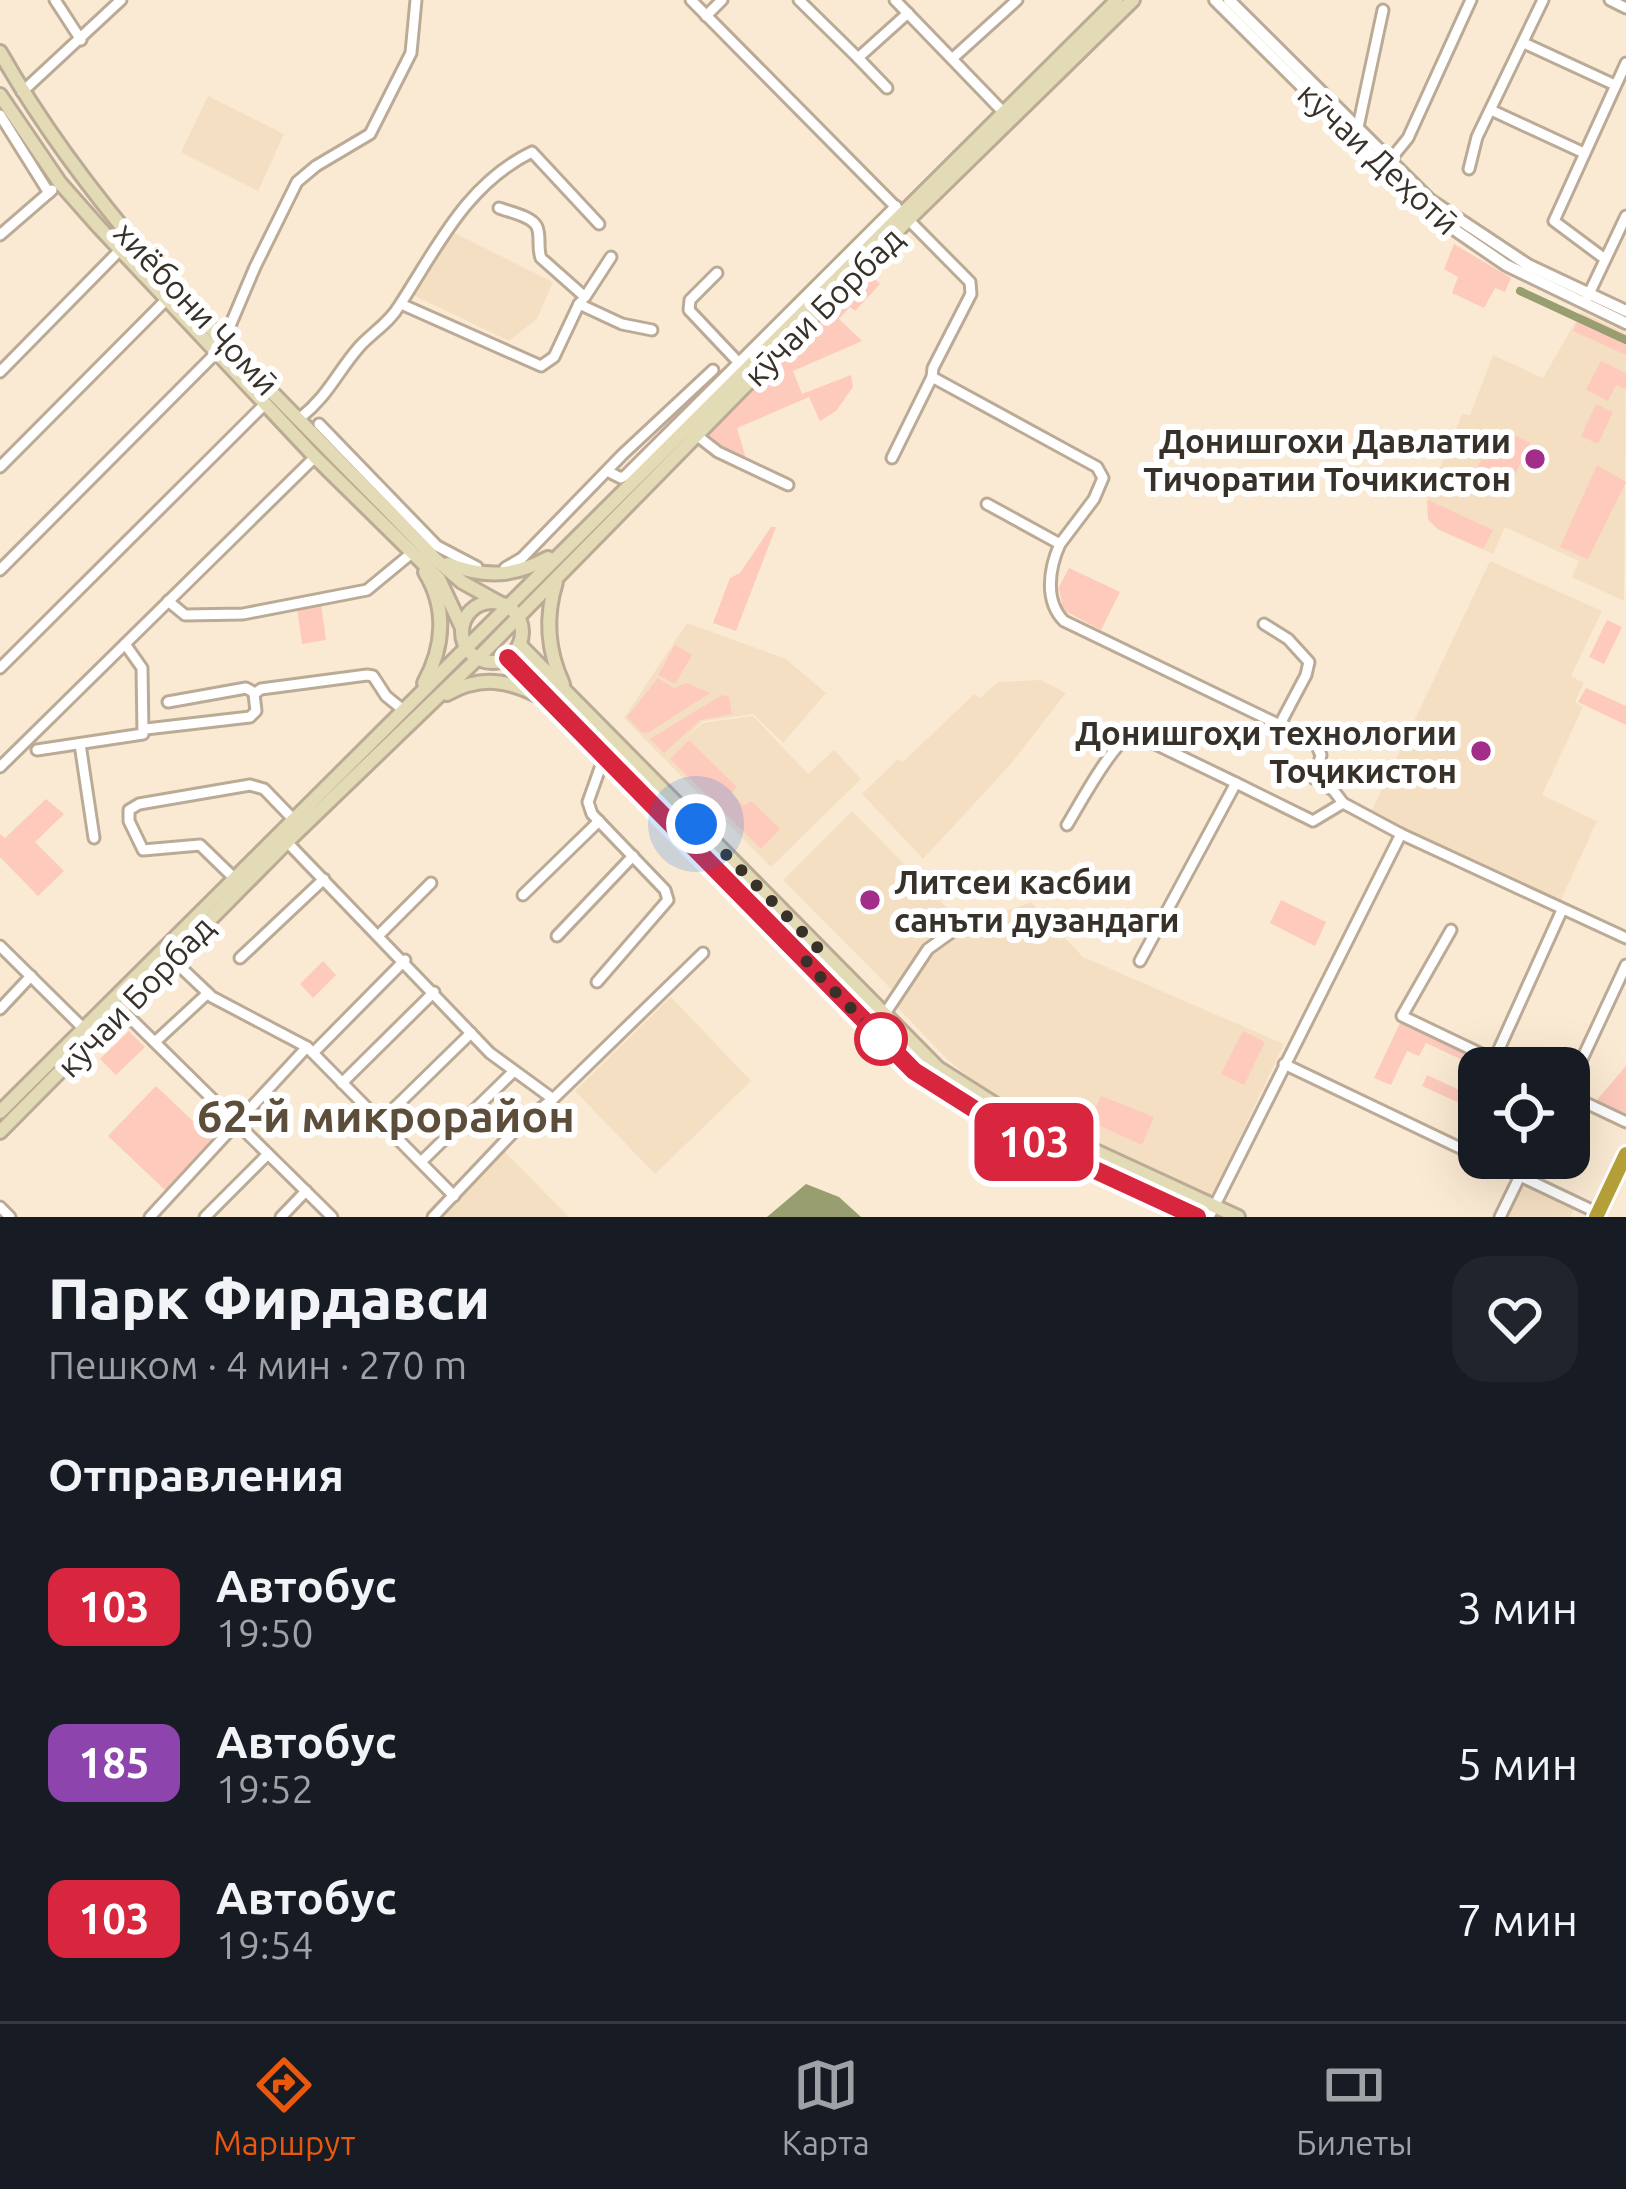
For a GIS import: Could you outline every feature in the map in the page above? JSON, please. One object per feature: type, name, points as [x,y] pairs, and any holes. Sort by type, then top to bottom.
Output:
[{"type":"highway","points":[[1597,1215],[1626,1154]]},
{"type":"main road","name":"кӯчаи Борбад","points":[[1008,117],[1117,0]]},
{"type":"main road","name":"кӯчаи Борбад","points":[[0,1132],[234,878],[508,608],[741,366],[1133,0]]},
{"type":"main road","name":"хиёбони Ҷомӣ","points":[[0,52],[22,92],[100,204],[224,340],[390,504],[416,553]]},
{"type":"main road","name":"хиёбони Ҷомӣ","points":[[0,95],[60,183],[154,288],[315,457],[416,553]]},
{"type":"main road","name":"кӯчаи Борбад","points":[[0,1112],[121,1009],[477,659],[508,608],[557,578],[902,213]]},
{"type":"main road","points":[[154,288],[167,277]]},
{"type":"main road","points":[[416,553],[476,570],[515,569],[560,552]]},
{"type":"main road","points":[[416,553],[439,579],[462,628],[465,646],[477,659],[491,663],[508,658],[520,645],[522,626],[508,608],[462,582],[434,558]]},
{"type":"main road","points":[[416,553],[431,583],[441,632],[437,656],[417,695]]},
{"type":"main road","points":[[557,578],[548,630],[566,690]]},
{"type":"main road","name":"кӯчаи Борбад","points":[[462,628],[470,611],[488,602],[508,608]]},
{"type":"main road","points":[[520,645],[929,1059],[961,1084],[1052,1132],[1212,1211],[1238,1217]]},
{"type":"main road","points":[[508,658],[914,1071],[1004,1128],[1198,1217]]},
{"type":"main road","points":[[430,703],[457,688],[496,680],[554,704]]},
{"type":"main road","points":[[806,962],[820,950]]},
{"type":"street","points":[[55,0],[81,40]]},
{"type":"street","points":[[22,92],[121,0]]},
{"type":"street","points":[[224,340],[297,182],[372,129],[411,53],[416,0]]},
{"type":"street","points":[[691,0],[972,286],[892,458]]},
{"type":"street","points":[[706,16],[722,0]]},
{"type":"street","points":[[799,0],[887,88]]},
{"type":"street","points":[[895,0],[1008,117]]},
{"type":"street","points":[[953,58],[1017,0]]},
{"type":"street","name":"кӯчаи Деҳотӣ","points":[[1215,0],[1450,229],[1505,265],[1626,311]]},
{"type":"street","name":"кӯчаи Деҳотӣ","points":[[1229,0],[1358,127],[1385,166]]},
{"type":"street","points":[[1385,166],[1408,138],[1471,0]]},
{"type":"street","points":[[1468,169],[1543,0]]},
{"type":"street","points":[[1610,0],[1626,8]]},
{"type":"street","points":[[1358,127],[1383,10]]},
{"type":"street","points":[[858,58],[908,14]]},
{"type":"street","points":[[1524,43],[1616,85]]},
{"type":"street","points":[[1606,259],[1554,221],[1626,63]]},
{"type":"street","points":[[1491,110],[1584,153]]},
{"type":"street","points":[[0,115],[49,193]]},
{"type":"street","points":[[300,418],[330,392],[357,349],[401,304],[448,227],[479,189],[527,154],[532,152],[599,224]]},
{"type":"street","points":[[0,235],[60,183]]},
{"type":"street","points":[[499,208],[532,221],[537,251],[582,301],[622,324],[652,330]]},
{"type":"street","points":[[1587,299],[1626,216]]},
{"type":"street","points":[[0,372],[120,250]]},
{"type":"street","points":[[401,304],[541,366],[554,357],[611,256]]},
{"type":"street","points":[[609,472],[626,476],[741,366],[689,310],[690,300],[717,273]]},
{"type":"street","name":"кӯчаи Деҳотӣ","points":[[1587,299],[1626,323]]},
{"type":"street","points":[[0,467],[166,300]]},
{"type":"street","points":[[0,570],[215,354]]},
{"type":"street","points":[[515,569],[713,370]]},
{"type":"street","points":[[932,377],[1100,471],[1103,483],[1060,544],[1050,575],[1053,605],[1064,621],[1318,745],[1316,779],[1334,790],[1343,803],[1626,938]]},
{"type":"street","points":[[0,668],[264,405]]},
{"type":"street","points":[[319,424],[390,504],[437,546],[476,570]]},
{"type":"street","points":[[695,434],[718,452],[788,484]]},
{"type":"street","points":[[0,767],[315,457]]},
{"type":"street","points":[[986,504],[1060,544]]},
{"type":"street","points":[[168,601],[185,615],[243,614],[367,590],[416,553]]},
{"type":"street","points":[[1264,624],[1288,639],[1309,662],[1279,726]]},
{"type":"street","points":[[37,750],[143,734],[142,668],[124,644]]},
{"type":"street","points":[[168,702],[371,675],[402,710]]},
{"type":"street","points":[[146,729],[250,717],[256,711],[255,692]]},
{"type":"street","points":[[1066,825],[1113,753],[1125,739],[1134,737],[1313,821],[1343,803]]},
{"type":"street","points":[[80,743],[94,838]]},
{"type":"street","points":[[597,982],[668,900],[665,890],[599,821],[588,802],[604,757]]},
{"type":"street","points":[[1140,961],[1236,783]]},
{"type":"street","points":[[234,878],[200,845],[142,850],[129,811],[139,804],[250,785],[263,789],[293,819]]},
{"type":"street","points":[[524,895],[599,821]]},
{"type":"street","points":[[1212,1211],[1401,834]]},
{"type":"street","points":[[287,842],[471,1033],[513,1072],[554,1099]]},
{"type":"street","points":[[557,936],[633,856]]},
{"type":"street","points":[[240,958],[324,879]]},
{"type":"street","points":[[379,934],[431,884]]},
{"type":"street","points":[[1500,1047],[1562,910]]},
{"type":"street","points":[[886,1012],[924,954],[967,921]]},
{"type":"street","points":[[1450,930],[1402,1016],[1467,1047]]},
{"type":"street","points":[[0,946],[89,1034]]},
{"type":"street","points":[[433,1217],[524,1120],[554,1099],[703,953]]},
{"type":"street","points":[[171,958],[208,993],[310,1050],[454,1196]]},
{"type":"street","points":[[150,1217],[235,1122],[405,961]]},
{"type":"street","points":[[1589,1047],[1626,965]]},
{"type":"street","points":[[0,1009],[31,976]]},
{"type":"street","points":[[342,1083],[434,992]]},
{"type":"street","points":[[155,1042],[208,993]]},
{"type":"street","points":[[121,1009],[332,1217]]},
{"type":"street","points":[[380,1122],[471,1033]]},
{"type":"street","points":[[1284,1064],[1458,1146]]},
{"type":"street","points":[[421,1162],[513,1072]]},
{"type":"street","points":[[1590,1102],[1626,1122]]},
{"type":"street","points":[[205,1217],[268,1154]]},
{"type":"street","points":[[1500,1217],[1519,1179]]},
{"type":"street","points":[[1526,1179],[1597,1215]]},
{"type":"street","points":[[281,1217],[306,1191]]},
{"type":"street","points":[[0,1207],[10,1217]]},
{"type":"shaded area","points":[[208,96],[284,134],[258,191],[181,152]]},
{"type":"shaded area","points":[[453,232],[553,282],[537,319],[509,341],[413,295]]},
{"type":"shaded area","points":[[1454,244],[1511,278],[1505,292],[1495,288],[1484,308],[1452,293],[1458,277],[1444,269]]},
{"type":"shaded area","points":[[869,273],[880,284],[855,311],[850,307],[839,319],[862,341],[793,371],[802,394],[851,375],[853,387],[836,411],[820,421],[809,397],[737,428],[747,462],[707,436]]},
{"type":"shaded area","name":"Донишгохи Давлатии Тичоратии Точикистон","points":[[1581,312],[1626,333],[1624,601],[1572,577],[1579,561],[1505,527],[1493,554],[1438,530],[1428,520],[1426,502],[1462,414],[1470,415],[1493,355],[1543,378]]},
{"type":"shaded area","points":[[1581,314],[1626,335],[1626,355],[1573,331]]},
{"type":"shaded area","points":[[1601,361],[1626,373],[1626,389],[1616,385],[1608,401],[1586,390]]},
{"type":"shaded area","points":[[1596,404],[1613,412],[1598,444],[1581,436]]},
{"type":"shaded area","points":[[1493,435],[1510,442],[1515,435],[1530,443],[1507,492],[1473,477]]},
{"type":"shaded area","points":[[1597,465],[1626,482],[1588,559],[1560,547]]},
{"type":"shaded area","points":[[1428,500],[1493,530],[1483,549],[1438,529],[1428,519]]},
{"type":"shaded area","points":[[771,527],[776,527],[736,631],[713,623],[730,578],[740,573]]},
{"type":"shaded area","name":"Донишгоҳи технологии Тоҷикистон","points":[[1490,561],[1602,611],[1571,676],[1584,683],[1575,702],[1583,707],[1542,795],[1597,821],[1560,902],[1371,812]]},
{"type":"shaded area","points":[[1069,568],[1120,592],[1101,630],[1063,610],[1059,587]]},
{"type":"shaded area","points":[[321,604],[326,640],[302,644],[297,608]]},
{"type":"shaded area","points":[[1607,620],[1622,627],[1604,664],[1589,657]]},
{"type":"shaded area","points":[[687,623],[786,659],[826,693],[783,743],[753,714],[703,721],[683,741],[703,723],[753,716],[808,774],[834,750],[861,779],[771,867],[624,718]]},
{"type":"shaded area","points":[[675,645],[692,655],[675,684],[658,675]]},
{"type":"shaded area","points":[[658,678],[674,688],[687,683],[710,693],[648,733],[641,732],[627,717]]},
{"type":"shaded area","points":[[1041,680],[1066,693],[1010,765],[923,859],[862,794],[974,694],[980,698],[998,682]]},
{"type":"shaded area","points":[[1586,688],[1626,706],[1626,725],[1578,702]]},
{"type":"shaded area","points":[[722,695],[729,697],[732,714],[700,720],[664,753],[650,739]]},
{"type":"shaded area","points":[[689,740],[737,787],[731,793],[744,806],[751,801],[780,829],[761,849],[670,759]]},
{"type":"shaded area","points":[[46,799],[64,814],[35,842],[64,871],[38,896],[0,857],[0,834],[5,838]]},
{"type":"shaded area","name":"Литсеи касбии санъти дузандаги","points":[[852,811],[958,919],[914,960],[894,992],[783,880]]},
{"type":"shaded area","points":[[1281,900],[1326,922],[1315,946],[1270,923]]},
{"type":"shaded area","points":[[1031,902],[1083,957],[1284,1044],[1212,1196],[992,1096],[948,1060],[896,1006],[924,958],[958,929]]},
{"type":"shaded area","points":[[323,961],[336,975],[313,998],[300,984]]},
{"type":"shaded area","points":[[671,997],[751,1081],[655,1174],[575,1091]]},
{"type":"shaded area","points":[[1401,1021],[1458,1048],[1458,1058],[1426,1043],[1419,1056],[1407,1051],[1391,1085],[1374,1078]]},
{"type":"shaded area","points":[[129,1031],[145,1047],[116,1075],[100,1059]]},
{"type":"shaded area","points":[[1243,1031],[1265,1042],[1244,1085],[1221,1074]]},
{"type":"shaded area","points":[[1626,1066],[1626,1115],[1596,1101]]},
{"type":"shaded area","points":[[1427,1075],[1458,1089],[1458,1102],[1422,1086]]},
{"type":"shaded area","points":[[156,1086],[213,1140],[165,1190],[108,1136]]},
{"type":"shaded area","points":[[1101,1096],[1154,1117],[1142,1145],[1089,1121]]},
{"type":"shaded area","points":[[504,1151],[569,1217],[439,1217]]},
{"type":"shaded area","points":[[1521,1180],[1575,1207],[1570,1217],[1502,1217]]},
{"type":"shaded area","points":[[806,1184],[839,1197],[861,1217],[767,1217]]},
{"type":"waterway","points":[[1520,291],[1626,340]]},
{"type":"bus line","name":"103","points":[[508,658],[914,1071],[1004,1128],[1197,1217]]},
{"type":"place","name":"Донишгохи Давлатии Тичоратии Точикистон","points":[[1535,459]]},
{"type":"place","name":"Донишгоҳи технологии Тоҷикистон","points":[[1481,751]]},
{"type":"place","name":"Литсеи касбии санъти дузандаги","points":[[870,900]]},
{"type":"district","name":"62-й микрорайон","points":[[386,1115]]},
{"type":"route","points":[[696,824],[820,950],[806,962],[881,1039]]}]
